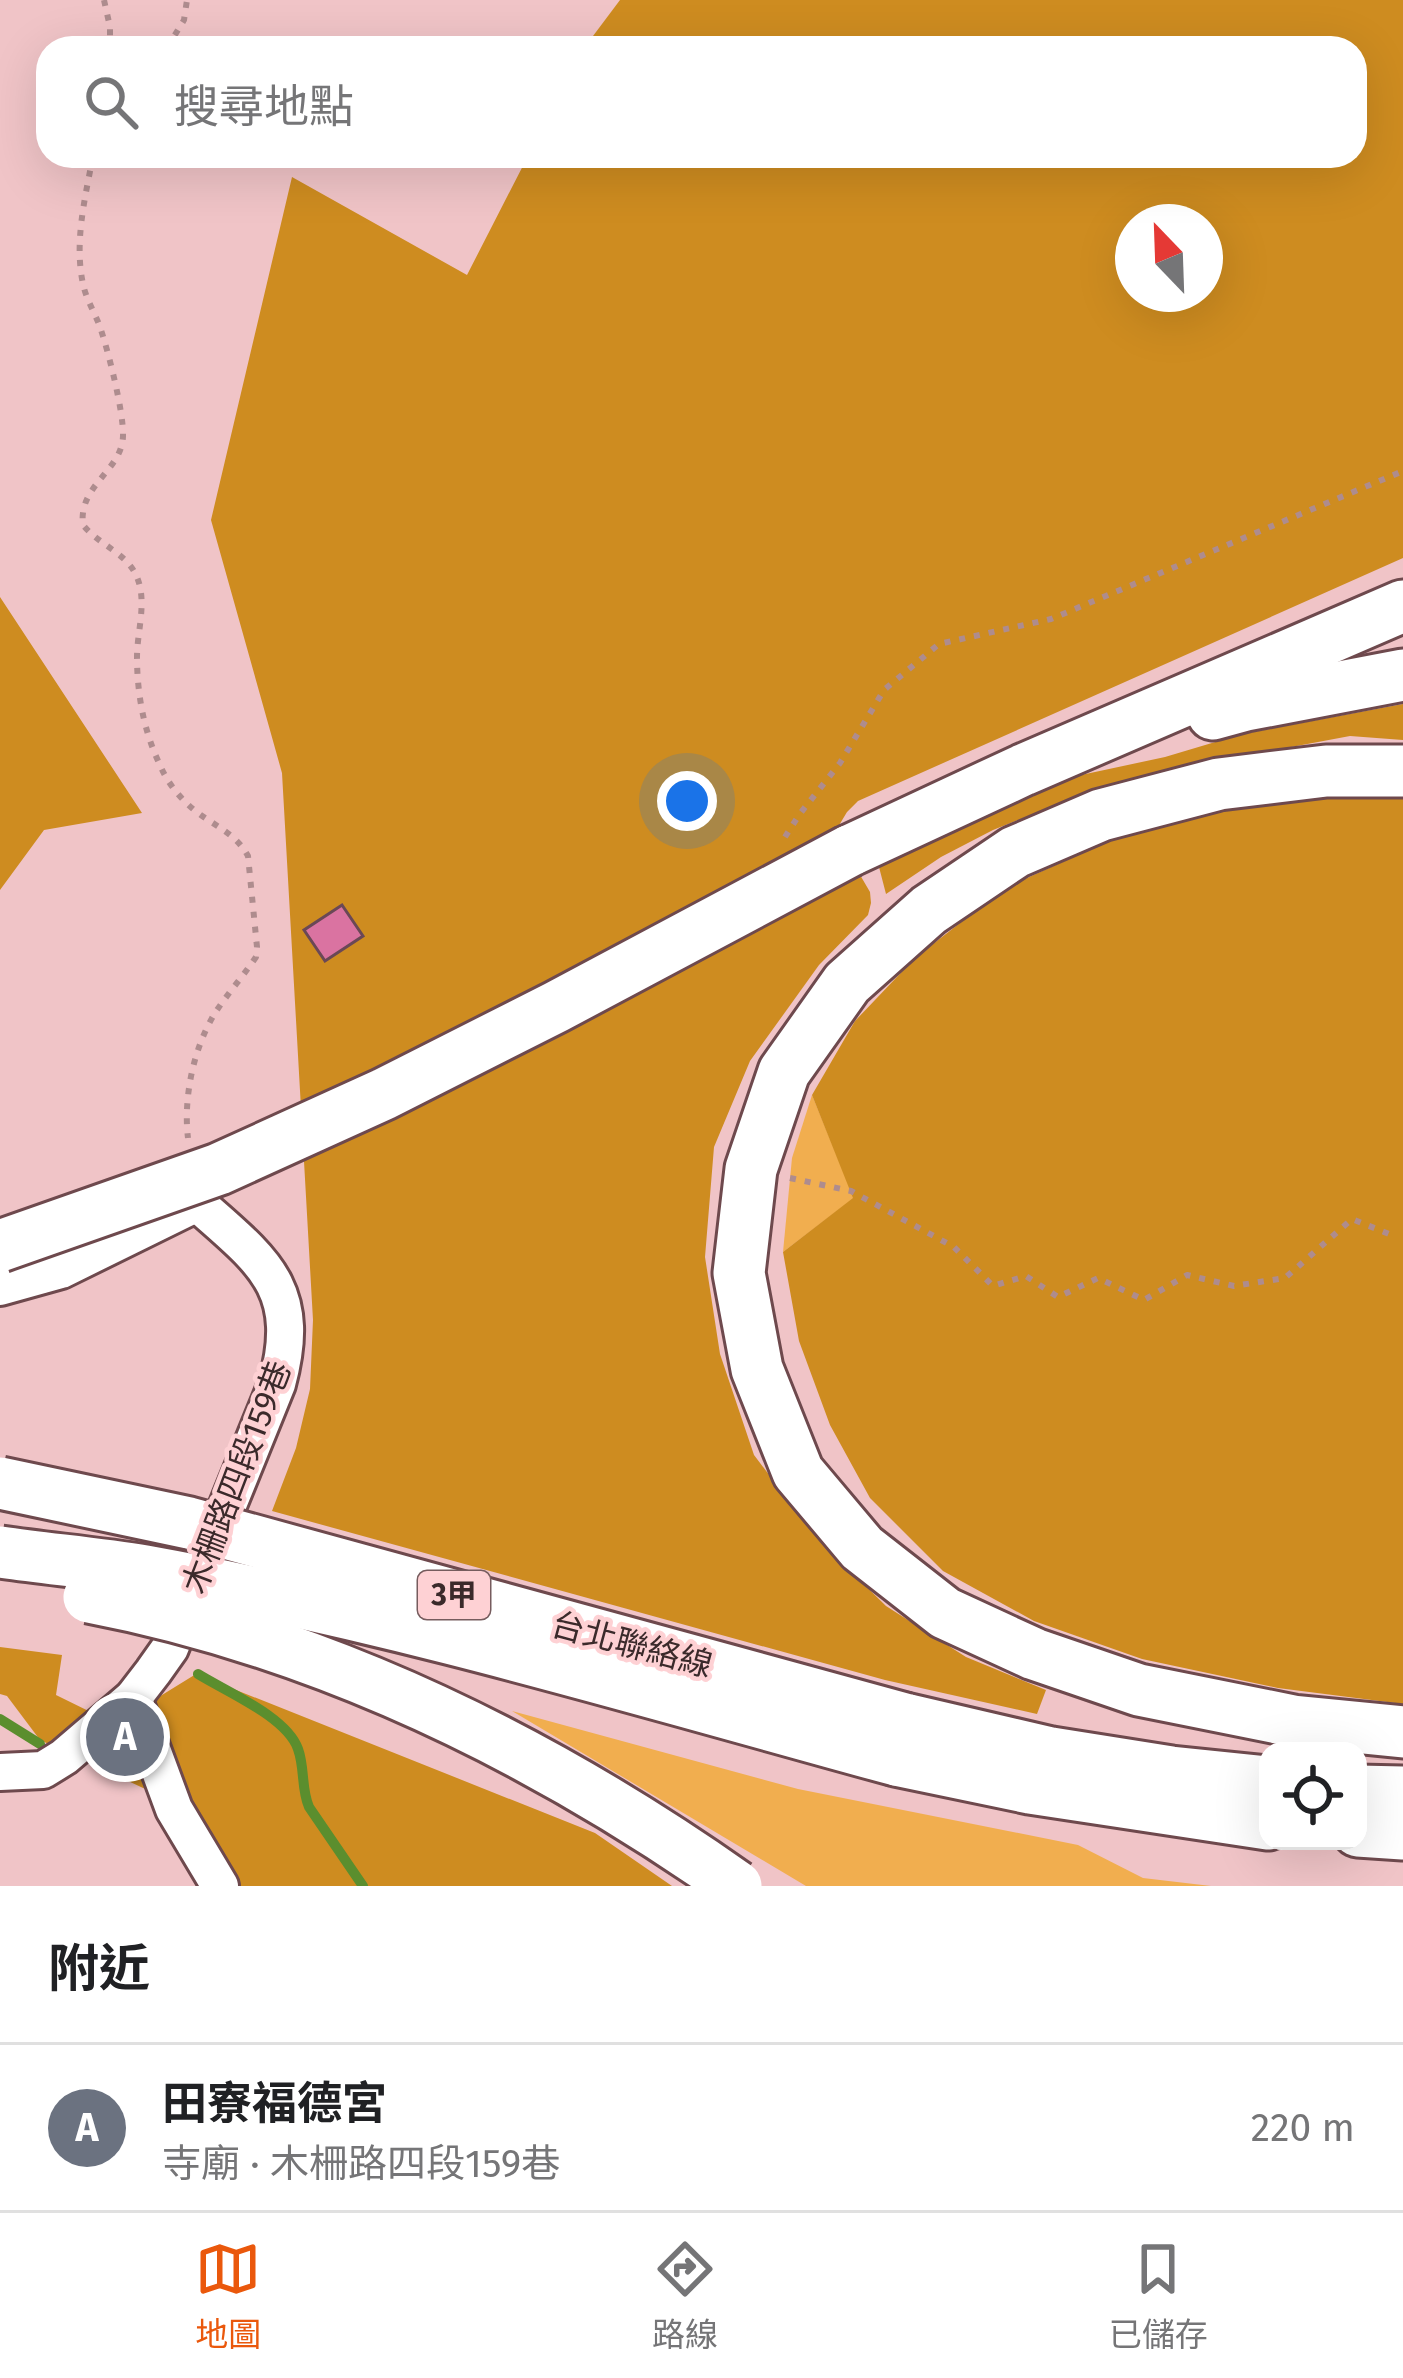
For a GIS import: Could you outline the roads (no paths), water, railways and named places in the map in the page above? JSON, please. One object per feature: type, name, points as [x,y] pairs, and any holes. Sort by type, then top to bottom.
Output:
[{"type":"highway","points":[[0,1246],[219,1169],[384,1094],[849,851],[1023,770],[1403,606]]},
{"type":"highway","points":[[1023,770],[1246,705],[1403,675]]},
{"type":"highway","points":[[1403,771],[1326,771],[1219,784],[1101,815],[1015,852],[928,910],[847,983],[784,1072],[752,1169],[740,1273],[757,1369],[798,1472],[862,1548],[945,1613],[1034,1654],[1139,1690],[1293,1721],[1403,1732]]},
{"type":"highway","name":"台北聯絡線","points":[[0,1483],[189,1523],[900,1740],[1030,1788],[1259,1823]]},
{"type":"highway","name":"台北聯絡線","points":[[0,1552],[142,1570],[900,1740],[1051,1753],[1259,1781]]},
{"type":"highway","points":[[0,1580],[175,1615],[297,1652],[436,1708],[562,1776],[736,1886]]},
{"type":"highway","points":[[1367,1791],[1403,1792]]},
{"type":"highway","points":[[1367,1832],[1403,1834]]},
{"type":"street","name":"木柵路四段159巷","points":[[0,1287],[61,1270],[197,1203],[250,1250],[274,1281],[286,1329],[277,1384],[170,1648],[133,1698],[64,1757],[43,1770],[0,1772]]},
{"type":"street","points":[[133,1698],[174,1809],[220,1886]]},
{"type":"waterway","points":[[198,1674],[269,1716],[292,1737],[309,1807],[363,1886]]},
{"type":"waterway","points":[[0,1719],[40,1744]]},
{"type":"place","name":"田寮福德宮","points":[[125,1737]]}]
